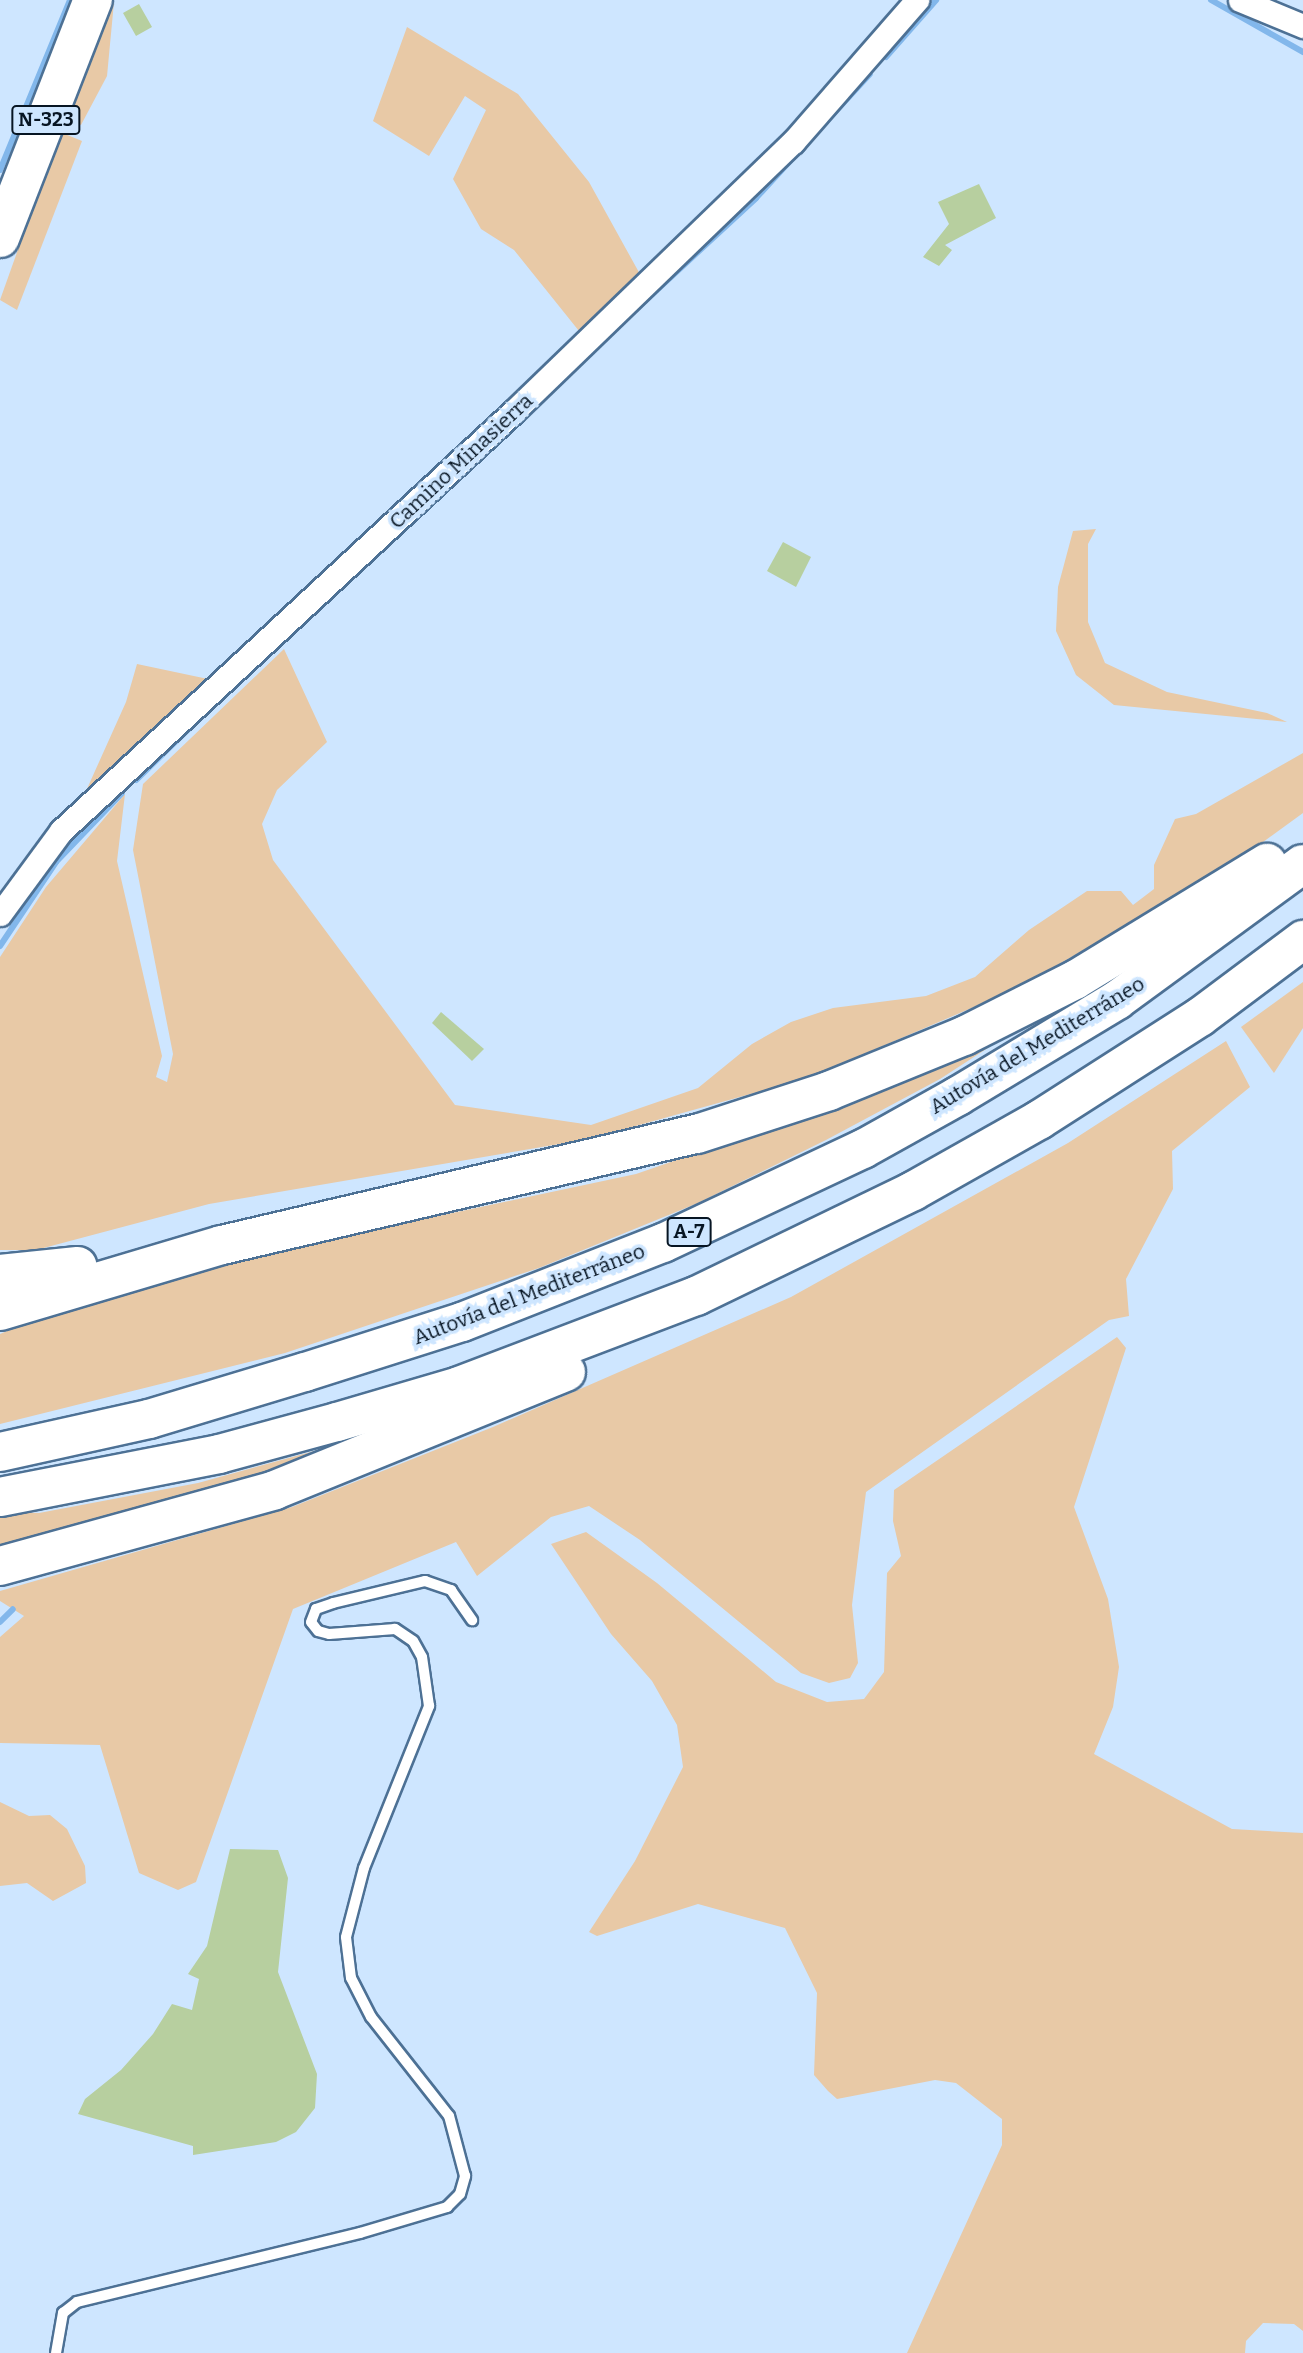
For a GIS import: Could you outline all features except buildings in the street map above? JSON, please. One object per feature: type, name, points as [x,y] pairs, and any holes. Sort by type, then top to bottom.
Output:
[{"type":"highway","name":"N-323","points":[[0,238],[94,1]]},
{"type":"highway","points":[[0,1311],[222,1245],[591,1163],[829,1091],[964,1036],[1075,979],[1163,930],[1303,837]]},
{"type":"highway","name":"Autovía del Mediterráneo","points":[[3,1451],[149,1419],[305,1372],[462,1322],[663,1243],[863,1149],[958,1096],[1117,1000],[1303,864]]},
{"type":"highway","points":[[2,1497],[219,1454],[459,1386],[696,1296],[795,1250],[1040,1119],[1200,1017],[1303,940]]},
{"type":"highway","points":[[0,1274],[46,1272],[169,1245],[222,1245]]},
{"type":"highway","points":[[0,1566],[275,1490],[476,1412],[716,1306],[795,1250]]},
{"type":"street","name":"Camino Minasierra","points":[[0,915],[61,831],[513,412],[793,142],[917,0]]},
{"type":"street","points":[[1240,0],[1303,26]]},
{"type":"lane","points":[[56,2353],[63,2313],[77,2302],[360,2232],[447,2207],[460,2194],[465,2176],[449,2116],[371,2017],[351,1979],[346,1937],[364,1868],[429,1706],[422,1657],[413,1641],[395,1629],[329,1634],[318,1631],[311,1622],[316,1609],[425,1581],[451,1590],[472,1620]]},
{"type":"shaded area","points":[[114,2],[107,76],[81,125],[64,120]]},
{"type":"shaded area","points":[[407,27],[518,94],[589,182],[641,276],[579,331],[514,250],[481,229],[453,179],[486,110],[465,96],[429,156],[373,121]]},
{"type":"shaded area","points":[[60,132],[82,141],[17,310],[0,300]]},
{"type":"shaded area","points":[[1096,529],[1088,544],[1088,622],[1105,663],[1167,692],[1267,713],[1287,722],[1114,705],[1076,675],[1056,631],[1058,587],[1073,531]]},
{"type":"shaded area","points":[[284,649],[327,742],[277,790],[262,824],[273,860],[455,1105],[591,1125],[698,1088],[752,1044],[791,1022],[833,1008],[926,996],[975,977],[1029,930],[1087,891],[1121,891],[1133,905],[1154,889],[1154,865],[1175,819],[1196,814],[1303,753],[1303,813],[1234,863],[1016,989],[808,1078],[589,1139],[209,1204],[36,1250],[0,1250],[0,957],[46,887],[125,794],[117,861],[162,1056],[156,1077],[167,1082],[173,1054],[133,850],[143,784]]},
{"type":"shaded area","points":[[137,664],[208,679],[86,791],[126,702]]},
{"type":"shaded area","points":[[1303,982],[1303,1028],[1274,1073],[1241,1027]]},
{"type":"shaded area","points":[[1014,1031],[940,1079],[826,1140],[698,1203],[539,1268],[285,1353],[0,1424],[0,1334],[64,1307],[232,1260],[636,1174],[819,1111]]},
{"type":"shaded area","points":[[1226,1041],[1250,1087],[1172,1151],[1173,1189],[1126,1279],[1129,1316],[1109,1320],[866,1492],[852,1605],[858,1663],[850,1678],[829,1683],[801,1673],[640,1540],[589,1506],[551,1517],[477,1576],[456,1542],[293,1609],[196,1882],[178,1890],[139,1873],[100,1745],[0,1743],[0,1637],[24,1616],[0,1601],[0,1591],[292,1507],[493,1427],[791,1297],[1068,1143]]},
{"type":"shaded area","points":[[1117,1337],[1126,1348],[1074,1507],[1108,1599],[1119,1667],[1113,1707],[1094,1754],[1232,1829],[1303,1833],[1303,2331],[1294,2324],[1263,2323],[1246,2341],[1245,2353],[907,2353],[1002,2145],[1002,2119],[956,2083],[935,2080],[837,2099],[814,2075],[817,1993],[785,1928],[698,1904],[597,1936],[589,1932],[635,1861],[683,1767],[677,1725],[652,1681],[611,1634],[551,1544],[586,1532],[657,1583],[776,1682],[827,1702],[864,1699],[884,1672],[887,1573],[901,1556],[893,1521],[894,1490]]},
{"type":"shaded area","points":[[394,1429],[229,1493],[0,1550],[0,1512],[39,1513],[198,1483]]},
{"type":"shaded area","points":[[0,1802],[29,1816],[50,1815],[67,1829],[85,1866],[86,1883],[53,1901],[27,1883],[0,1886]]},
{"type":"waterway","points":[[0,170],[70,0]]},
{"type":"waterway","points":[[886,57],[936,0]]},
{"type":"waterway","points":[[1211,0],[1303,52]]},
{"type":"waterway","points":[[632,313],[756,198],[870,74]]},
{"type":"waterway","points":[[305,620],[364,565]]},
{"type":"waterway","points":[[136,780],[202,716]]},
{"type":"waterway","points":[[0,946],[56,862],[122,793]]},
{"type":"waterway","points":[[0,1622],[13,1609]]}]
